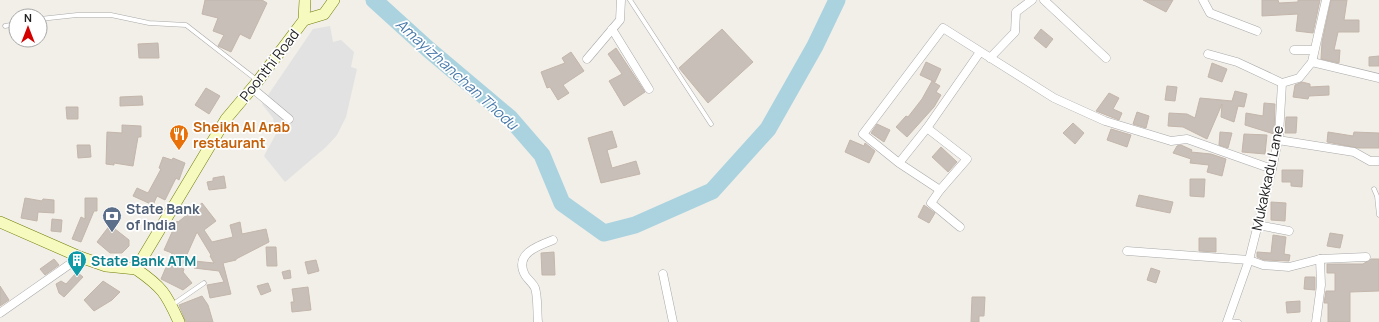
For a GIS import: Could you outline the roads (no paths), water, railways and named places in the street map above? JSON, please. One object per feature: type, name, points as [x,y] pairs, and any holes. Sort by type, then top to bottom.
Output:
[{"type":"main road","name":"Poonthi Road","points":[[136,269],[226,119],[255,85],[304,20],[305,0]]},
{"type":"main road","points":[[304,20],[324,14],[334,0]]},
{"type":"main road","points":[[1,225],[106,266],[136,269],[158,284],[171,305],[179,322]]},
{"type":"street","points":[[587,59],[620,20],[621,0]]},
{"type":"street","points":[[990,58],[1015,32],[1016,12],[1032,0]]},
{"type":"street","points":[[1044,0],[1106,58]]},
{"type":"street","points":[[1203,0],[1210,13],[1257,31]]},
{"type":"street","points":[[1208,54],[1237,62],[1282,83],[1299,78],[1312,62],[1326,0]]},
{"type":"street","points":[[940,190],[899,163],[863,134],[943,28],[1054,98],[1105,121],[1171,141],[1187,139],[1272,169]]},
{"type":"street","points":[[612,29],[649,89]]},
{"type":"street","points":[[1294,50],[1314,50]]},
{"type":"street","points":[[899,163],[927,128],[980,52]]},
{"type":"street","points":[[1312,62],[1379,78]]},
{"type":"street","name":"Mukakkadu Lane","points":[[1227,321],[1249,260],[1272,169],[1278,140],[1282,83]]},
{"type":"street","points":[[255,85],[289,119]]},
{"type":"street","points":[[927,128],[967,158],[931,203],[960,227]]},
{"type":"street","points":[[1278,140],[1354,152],[1370,161],[1379,161]]},
{"type":"street","points":[[1258,225],[1289,231]]},
{"type":"street","points":[[538,322],[535,288],[525,275],[522,263],[524,256],[534,247],[553,240]]},
{"type":"street","points":[[1127,251],[1249,260],[1263,265],[1289,268],[1320,259],[1366,257]]},
{"type":"street","points":[[0,313],[80,257]]},
{"type":"street","points":[[1316,322],[1321,285],[1320,259]]},
{"type":"street","points":[[663,274],[673,322]]},
{"type":"lane","points":[[630,0],[711,124]]},
{"type":"lane","points":[[48,18],[77,15],[111,15],[149,22],[186,25],[255,85]]},
{"type":"lane","points":[[1374,188],[1377,196],[1379,215]]},
{"type":"lane","points":[[171,305],[204,283]]},
{"type":"lane","points":[[1227,321],[1239,322]]},
{"type":"waterway","name":"Amayizhanchan Thodu","points":[[374,0],[428,49],[510,118],[542,155],[562,203],[604,233],[635,225],[712,191],[768,129],[815,46],[837,0]]},
{"type":"place","name":"Sheikh Al Arab restaurant","points":[[179,151]]},
{"type":"place","name":"State Bank of India","points":[[112,233]]},
{"type":"place","name":"State Bank ATM","points":[[77,277]]}]
